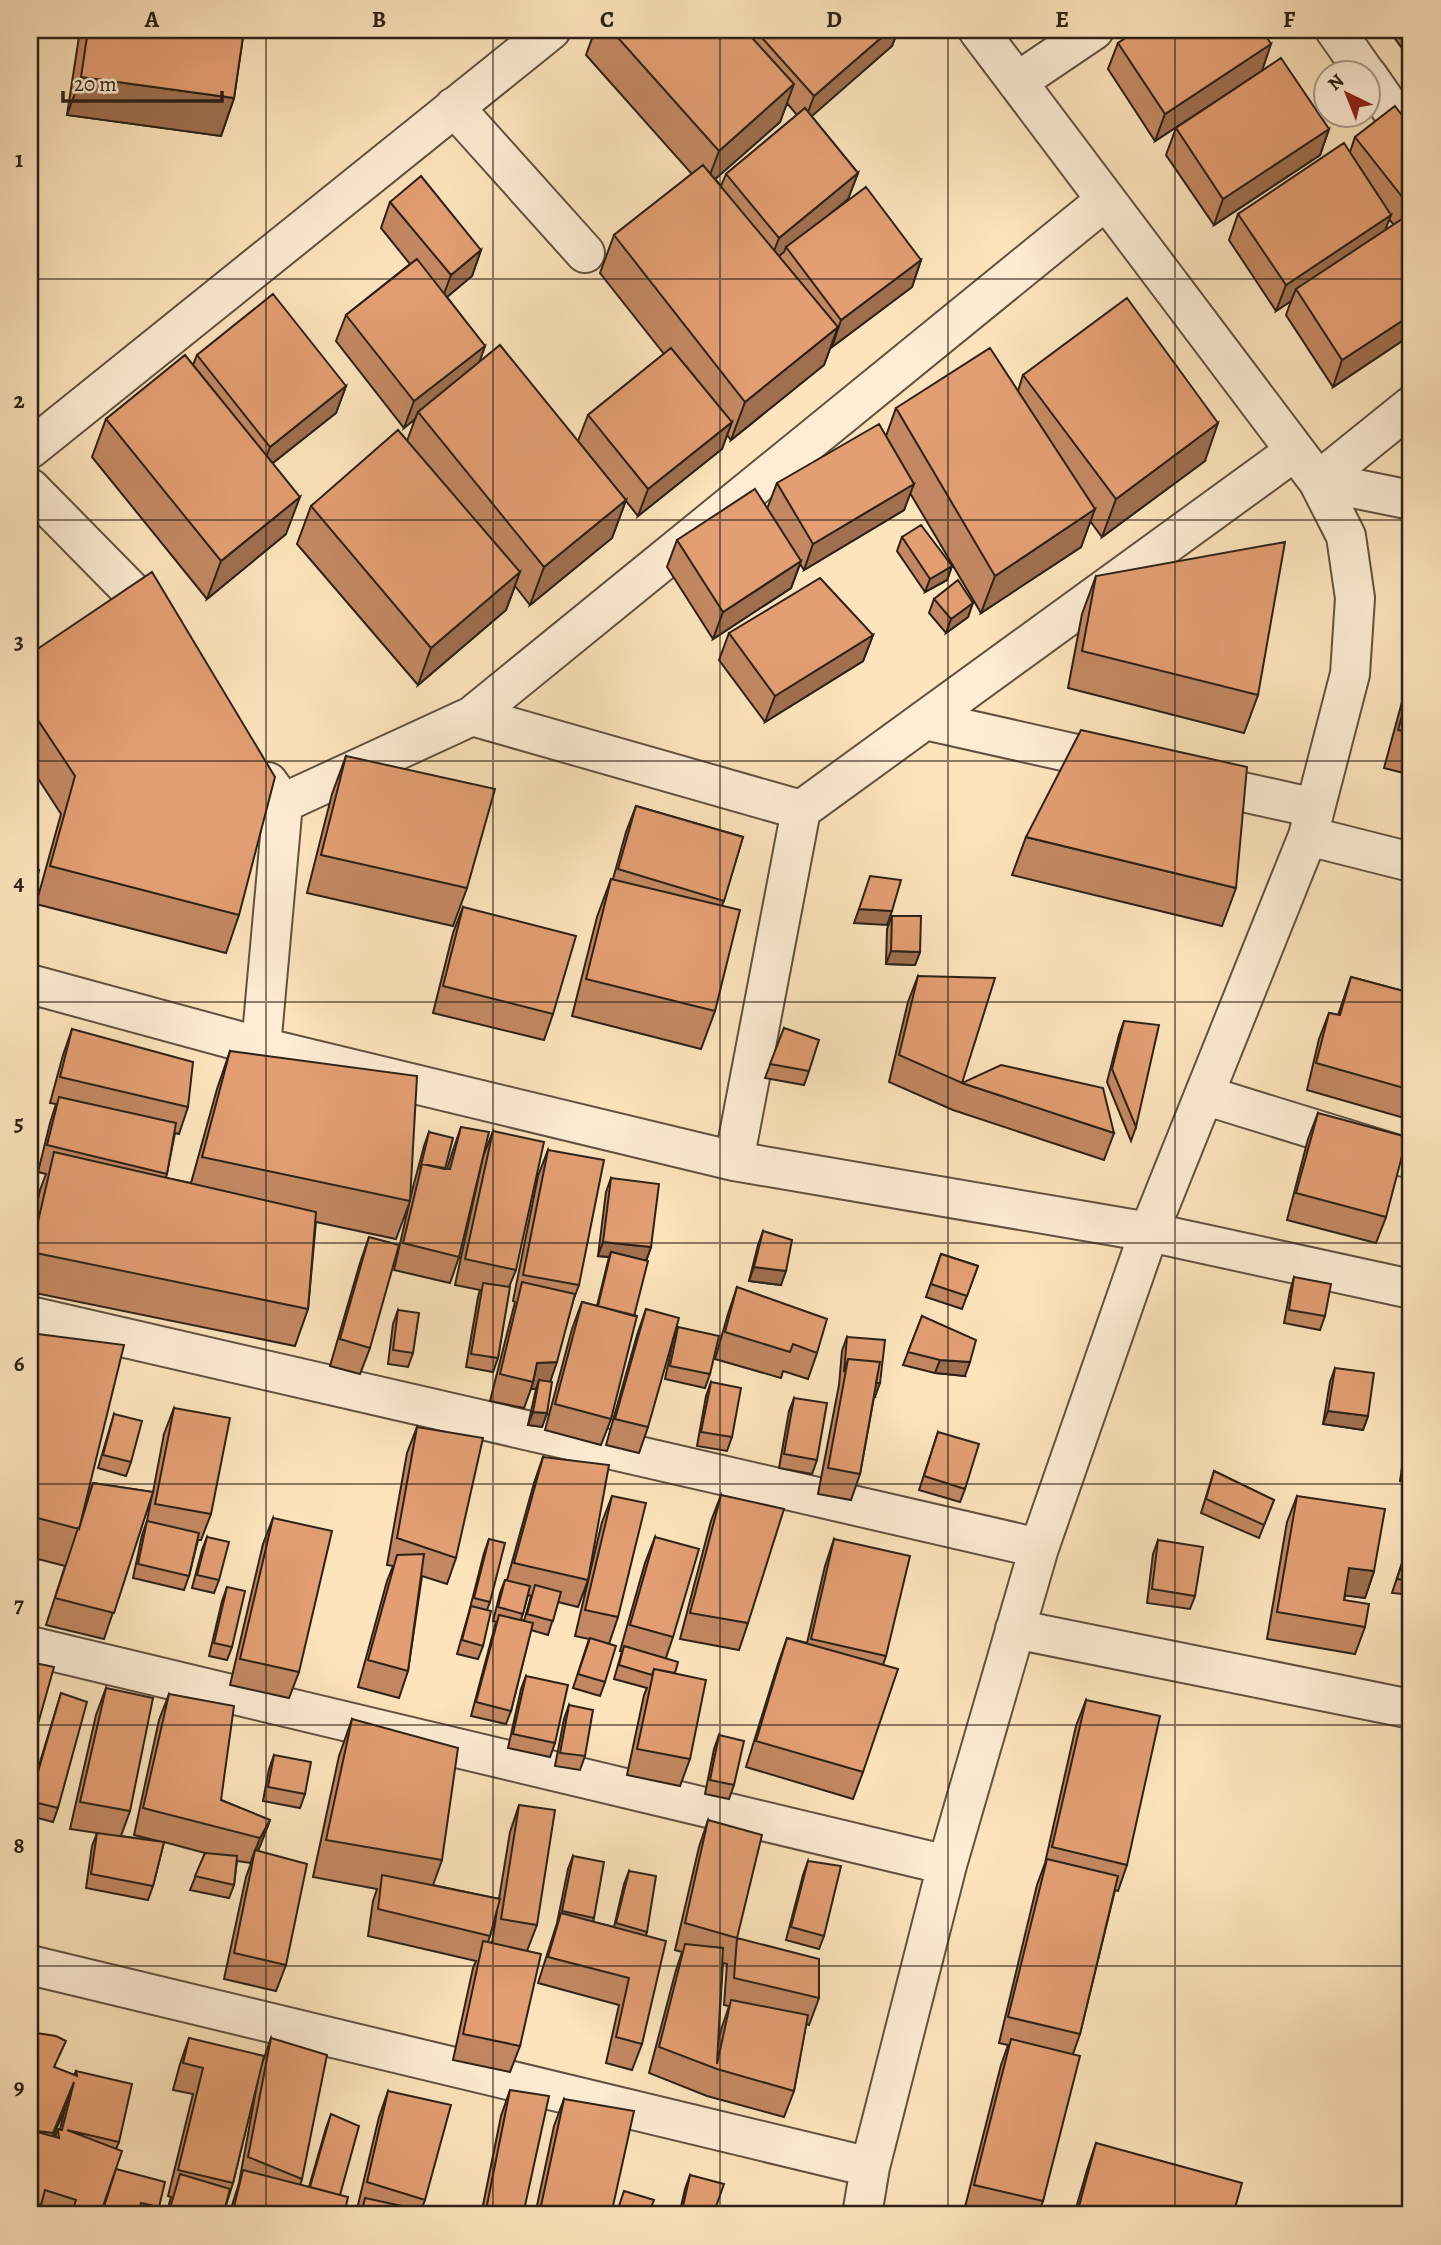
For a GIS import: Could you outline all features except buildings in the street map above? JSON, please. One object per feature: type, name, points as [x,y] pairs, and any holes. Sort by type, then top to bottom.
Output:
[{"type":"street","points":[[30,449],[551,30]]},
{"type":"street","points":[[862,2215],[870,2167],[947,1865],[1039,1548],[1149,1232],[1311,822],[1350,674],[1355,598],[1346,536],[1318,481],[978,30]]},
{"type":"street","points":[[1017,82],[1094,30]]},
{"type":"street","points":[[1335,30],[1356,60]]},
{"type":"street","points":[[1382,97],[1411,138]]},
{"type":"street","points":[[454,107],[586,253]]},
{"type":"street","points":[[283,803],[472,716],[1105,200]]},
{"type":"street","points":[[1318,481],[1411,406]]},
{"type":"street","points":[[734,1161],[801,810],[1295,451]]},
{"type":"street","points":[[1318,481],[1411,500]]},
{"type":"street","points":[[30,488],[147,607],[185,662]]},
{"type":"street","points":[[472,716],[801,810]]},
{"type":"street","points":[[925,720],[1311,822],[1411,862]]},
{"type":"street","points":[[246,749],[283,803],[261,1047]]},
{"type":"street","points":[[30,984],[261,1047],[734,1161],[1149,1232],[1411,1289]]},
{"type":"street","points":[[1204,1095],[1411,1159]]},
{"type":"street","points":[[30,1316],[1039,1548]]},
{"type":"street","points":[[1015,1629],[1411,1709]]},
{"type":"street","points":[[30,1646],[947,1865]]},
{"type":"street","points":[[30,1965],[870,2167]]}]
